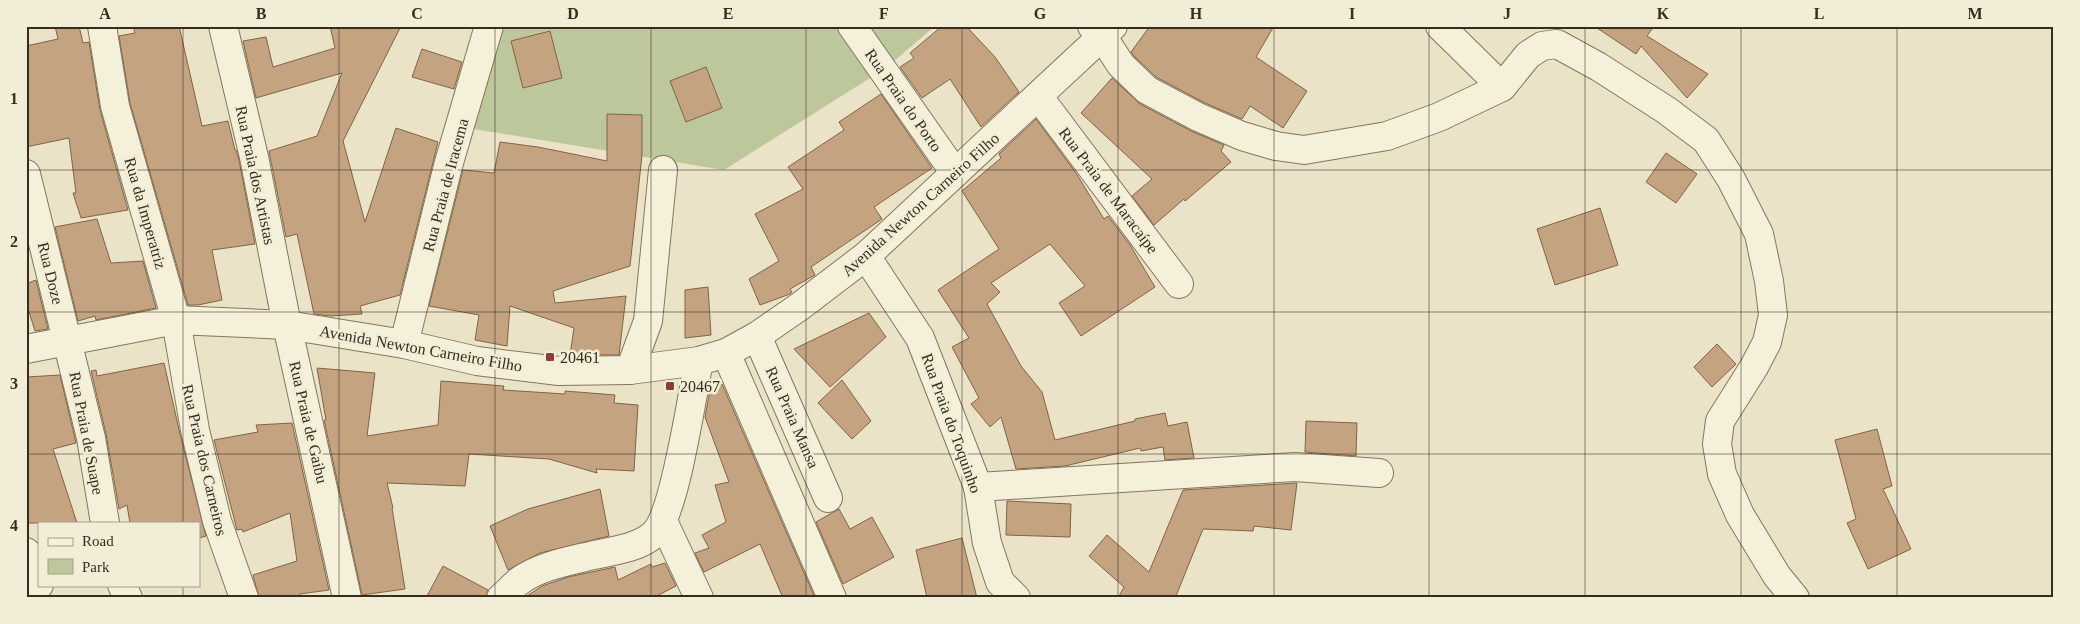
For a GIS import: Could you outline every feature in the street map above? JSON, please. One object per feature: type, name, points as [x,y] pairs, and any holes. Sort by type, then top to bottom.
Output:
[{"type":"street","name":"Rua da Imperatriz","points":[[102,26],[115,106],[176,320]]},
{"type":"street","name":"Rua Praia dos Artistas","points":[[222,26],[254,157],[286,324]]},
{"type":"street","name":"Rua Praia de Iracema","points":[[404,344],[448,166],[489,26]]},
{"type":"street","name":"Rua Praia do Porto","points":[[852,26],[956,173]]},
{"type":"street","points":[[1440,26],[1502,87]]},
{"type":"street","name":"Avenida Newton Carneiro Filho","points":[[26,349],[176,320],[286,324],[404,344],[477,361],[559,372],[630,370],[699,361],[726,353],[757,336],[799,307],[866,256],[1038,96],[1102,30]]},
{"type":"street","points":[[1102,30],[1121,65],[1147,90],[1198,117],[1242,136],[1276,146],[1304,150],[1388,136],[1439,117],[1502,87],[1528,55],[1542,46],[1550,44],[1557,44],[1599,67],[1666,110],[1706,140],[1731,179],[1760,234],[1773,315],[1767,342],[1754,367],[1720,421],[1717,444],[1722,474],[1740,515],[1777,576],[1794,598]]},
{"type":"street","name":"Rua Praia de Maracaípe","points":[[1038,96],[1179,284]]},
{"type":"street","points":[[630,370],[648,321],[663,170]]},
{"type":"street","name":"Rua Doze","points":[[26,174],[68,342]]},
{"type":"street","name":"Rua Praia do Toquinho","points":[[866,256],[920,338],[978,487],[987,542],[1000,582],[1016,598]]},
{"type":"street","name":"Rua Praia dos Carneiros","points":[[176,320],[195,430],[215,512],[244,598]]},
{"type":"street","name":"Rua Praia de Gaibu","points":[[286,324],[331,519],[347,598]]},
{"type":"street","name":"Rua Praia Mansa","points":[[757,336],[828,498]]},
{"type":"street","name":"Rua Praia de Suape","points":[[68,342],[91,438],[104,522]]},
{"type":"street","points":[[726,353],[832,598]]},
{"type":"street","points":[[501,598],[519,581],[538,572],[561,563],[628,547],[649,538],[656,532],[671,502],[699,361]]},
{"type":"street","points":[[978,487],[1296,467],[1379,473]]},
{"type":"street","points":[[663,521],[699,598]]},
{"type":"street","points":[[26,552],[38,582]]},
{"type":"street","points":[[39,586],[45,598]]},
{"type":"street","points":[[122,586],[128,598]]},
{"type":"green space","points":[[495,26],[935,26],[886,68],[724,170],[474,129]]},
{"type":"building","points":[[55,26],[79,26],[83,43],[89,42],[100,110],[128,210],[81,218],[73,193],[76,193],[69,138],[26,147],[26,46],[58,39]]},
{"type":"building","points":[[133,26],[179,26],[202,126],[228,121],[239,160],[255,244],[212,250],[222,300],[188,305],[130,103],[119,36],[135,33]]},
{"type":"building","points":[[330,26],[401,26],[343,141],[365,222],[396,128],[438,142],[400,295],[360,306],[362,314],[331,316],[314,314],[297,234],[286,237],[269,151],[317,136],[342,73],[256,98],[243,41],[266,37],[273,67],[335,48]]},
{"type":"building","points":[[942,26],[966,26],[995,57],[1019,92],[981,127],[950,79],[922,98],[900,67],[914,58],[910,53]]},
{"type":"building","points":[[1150,26],[1274,26],[1256,57],[1307,91],[1283,128],[1250,106],[1242,119],[1205,103],[1156,77],[1133,55],[1131,52]]},
{"type":"building","points":[[1594,26],[1654,26],[1647,36],[1708,74],[1687,98],[1641,46],[1636,54]]},
{"type":"building","points":[[550,31],[562,78],[523,88],[511,41]]},
{"type":"building","points":[[422,49],[462,62],[454,89],[412,77]]},
{"type":"building","points":[[706,67],[722,108],[686,122],[670,81]]},
{"type":"building","points":[[1112,78],[1140,104],[1191,131],[1224,145],[1221,151],[1231,162],[1154,225],[1132,196],[1152,179],[1081,113]]},
{"type":"building","points":[[881,94],[932,168],[874,207],[882,219],[811,267],[815,275],[790,289],[792,292],[790,294],[760,305],[749,279],[779,261],[755,214],[803,189],[788,167],[844,130],[839,122]]},
{"type":"building","points":[[607,114],[642,115],[642,155],[630,266],[553,291],[555,303],[626,296],[619,355],[570,355],[574,328],[510,306],[507,346],[475,340],[479,315],[429,306],[463,170],[494,173],[500,142],[538,147],[607,161]]},
{"type":"building","points":[[1036,119],[1076,173],[1104,219],[1108,216],[1130,245],[1155,287],[1081,336],[1059,303],[1085,286],[1050,244],[991,283],[1000,292],[987,304],[1021,366],[1042,392],[1055,440],[1165,413],[1168,426],[1187,422],[1194,458],[1165,460],[1163,447],[1141,451],[1140,448],[1065,466],[1016,469],[1001,417],[990,427],[971,404],[979,398],[952,347],[969,338],[938,290],[999,249],[962,191],[1001,158],[999,154]]},
{"type":"building","points":[[1666,153],[1697,174],[1676,203],[1646,182]]},
{"type":"building","points":[[1600,208],[1618,265],[1555,285],[1537,229]]},
{"type":"building","points":[[97,219],[111,263],[143,261],[156,308],[96,320],[95,316],[78,321],[55,227]]},
{"type":"building","points":[[36,280],[48,329],[35,331],[26,302],[26,284]]},
{"type":"building","points":[[708,287],[711,335],[685,338],[685,290]]},
{"type":"building","points":[[869,313],[886,337],[830,387],[794,349]]},
{"type":"building","points":[[1717,344],[1736,364],[1712,387],[1694,367]]},
{"type":"building","points":[[164,363],[206,536],[200,538],[200,522],[130,522],[127,505],[119,509],[106,434],[91,371],[96,370],[97,376]]},
{"type":"building","points":[[317,368],[375,373],[367,436],[438,425],[441,381],[504,386],[503,390],[565,394],[565,391],[615,395],[614,403],[638,405],[634,471],[596,469],[597,473],[549,459],[469,454],[465,486],[387,483],[393,508],[405,589],[362,595],[324,420],[326,420]]},
{"type":"building","points":[[60,375],[76,443],[53,449],[77,522],[26,523],[26,377]]},
{"type":"building","points":[[842,380],[871,421],[852,439],[818,403]]},
{"type":"building","points":[[722,384],[815,598],[783,598],[760,544],[704,572],[695,553],[709,548],[702,535],[726,522],[715,485],[729,482],[705,417],[710,390]]},
{"type":"building","points":[[1306,421],[1357,423],[1356,456],[1305,452]]},
{"type":"building","points":[[292,423],[329,590],[300,594],[301,598],[259,598],[253,575],[297,561],[290,513],[243,532],[242,529],[237,530],[214,440],[258,432],[256,425]]},
{"type":"building","points":[[1877,429],[1892,486],[1883,489],[1911,549],[1868,569],[1847,523],[1856,519],[1835,440]]},
{"type":"building","points":[[1297,483],[1291,530],[1254,526],[1253,531],[1203,529],[1176,596],[1178,598],[1118,598],[1124,587],[1089,556],[1107,535],[1149,572],[1183,490]]},
{"type":"building","points":[[600,489],[609,536],[540,553],[508,570],[490,526],[528,509]]},
{"type":"building","points":[[1007,501],[1071,504],[1070,537],[1006,535]]},
{"type":"building","points":[[839,509],[850,529],[872,517],[894,557],[843,584],[816,522]]},
{"type":"building","points":[[962,538],[977,598],[927,598],[916,550]]},
{"type":"building","points":[[665,563],[676,586],[653,598],[524,598],[542,586],[568,577],[615,567],[618,580],[651,564],[652,567]]},
{"type":"building","points":[[443,566],[488,590],[486,598],[426,598]]},
{"type":"place","name":"20461","points":[[550,357]]},
{"type":"place","name":"20467","points":[[670,386]]}]
